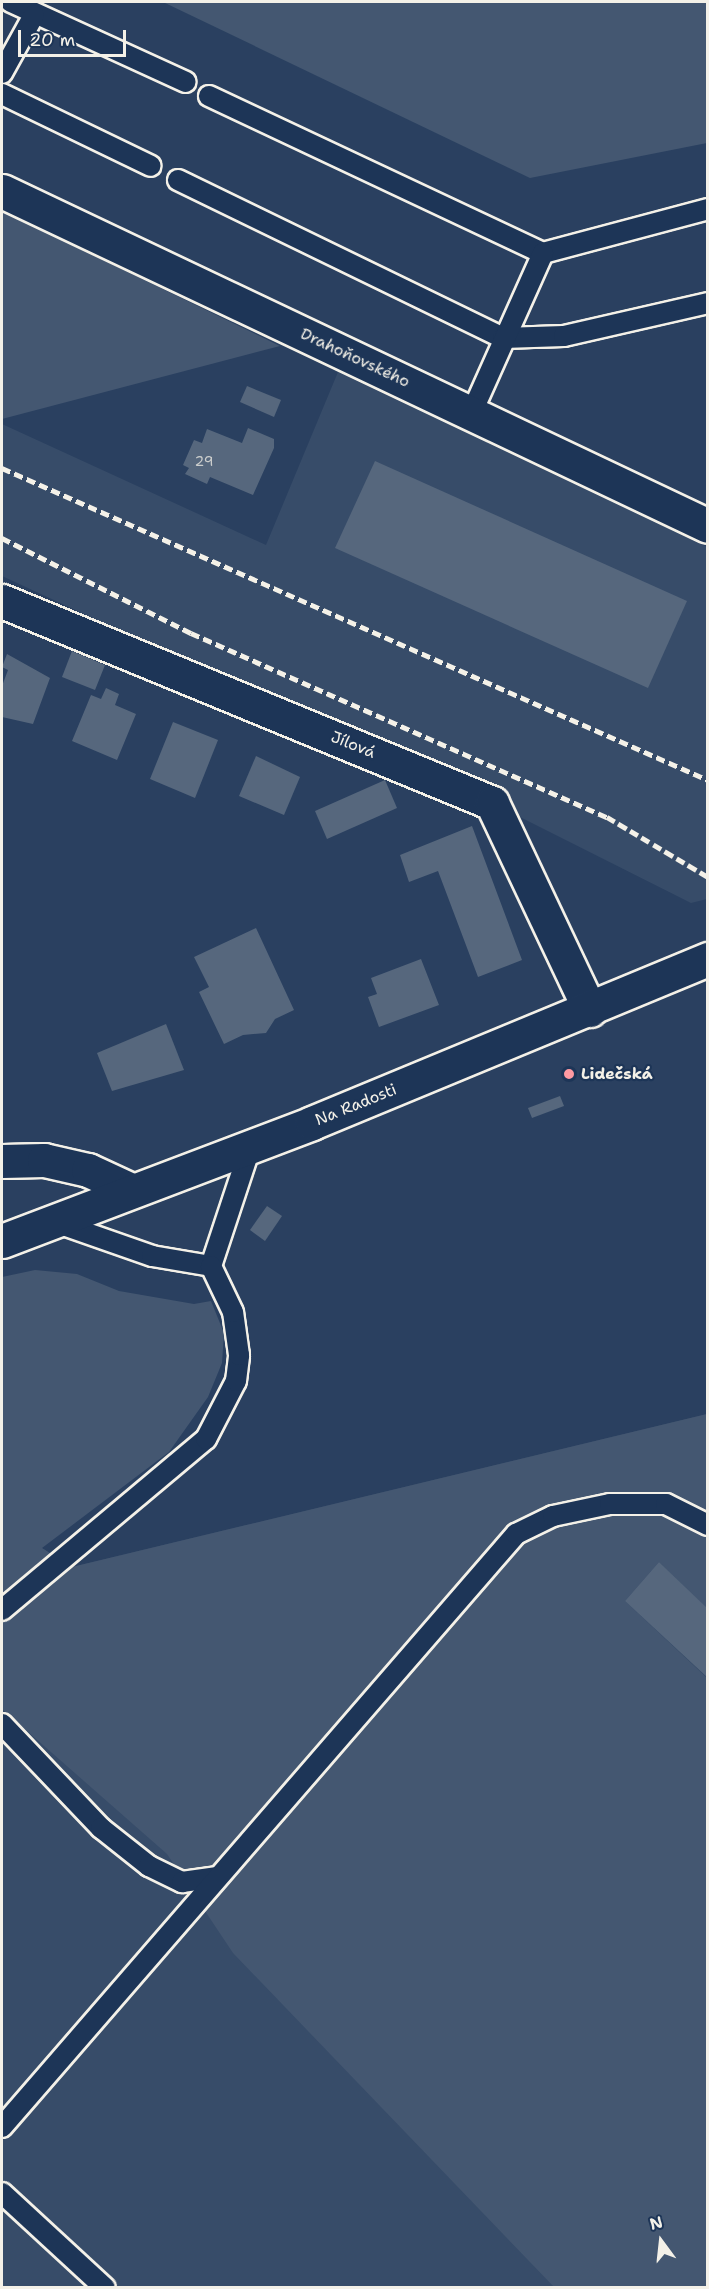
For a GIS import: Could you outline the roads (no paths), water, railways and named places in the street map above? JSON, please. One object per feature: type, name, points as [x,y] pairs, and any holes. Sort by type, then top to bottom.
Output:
[{"type":"street","name":"Drahoňovského","points":[[2,191],[472,412],[708,526]]},
{"type":"street","name":"Jílová","points":[[2,601],[492,803],[590,1010]]},
{"type":"street","name":"Na Radosti","points":[[2,1241],[590,1010],[708,959]]},
{"type":"street","points":[[2,1161],[44,1160],[88,1170],[131,1190]]},
{"type":"lane","points":[[11,2],[34,15],[186,82]]},
{"type":"lane","points":[[2,73],[34,15]]},
{"type":"lane","points":[[2,94],[151,166]]},
{"type":"lane","points":[[209,96],[543,253],[708,210]]},
{"type":"lane","points":[[178,180],[503,338],[564,336],[708,303]]},
{"type":"lane","points":[[472,412],[503,338],[543,253]]},
{"type":"lane","points":[[2,1610],[206,1439],[236,1381],[239,1355],[233,1312],[211,1266],[251,1145]]},
{"type":"lane","points":[[52,1221],[152,1256],[211,1266]]},
{"type":"lane","points":[[2,2127],[516,1534],[554,1516],[610,1504],[666,1504],[708,1525]]},
{"type":"lane","points":[[2,1725],[101,1828],[149,1866],[182,1882],[218,1877]]},
{"type":"lane","points":[[2,2193],[105,2288]]},
{"type":"railway","points":[[2,468],[708,780]]},
{"type":"railway","points":[[2,538],[191,633],[607,817],[708,877]]},
{"type":"place","name":"Lidečská","points":[[569,1074]]}]
